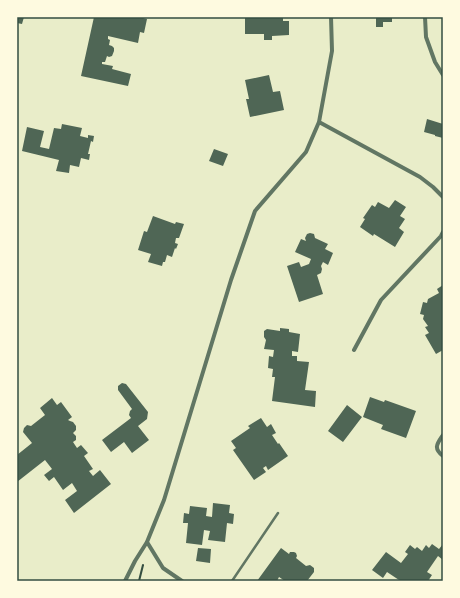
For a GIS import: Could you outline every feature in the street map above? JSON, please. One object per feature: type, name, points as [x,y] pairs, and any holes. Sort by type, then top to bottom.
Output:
[{"type":"street","points":[[126,581],[135,561],[147,542],[164,500],[231,280],[255,212],[306,152],[319,122],[332,51],[331,17]]},
{"type":"street","points":[[425,17],[426,37],[435,62],[443,75]]},
{"type":"street","points":[[319,122],[420,177],[443,196]]},
{"type":"street","points":[[354,350],[381,300],[411,269],[443,232]]},
{"type":"street","points":[[443,435],[437,443],[436,448],[443,456]]},
{"type":"street","points":[[147,542],[163,568],[182,581]]},
{"type":"lane","points":[[232,581],[278,513]]},
{"type":"path","points":[[139,581],[143,564]]},
{"type":"building","points":[[17,17],[24,17],[22,24],[17,23]]},
{"type":"building","points":[[94,17],[139,17],[147,19],[144,33],[140,32],[138,43],[108,36],[108,39],[110,40],[109,45],[114,48],[114,51],[112,56],[107,56],[105,62],[102,62],[102,64],[113,66],[112,69],[131,74],[128,86],[81,76]]},
{"type":"building","points":[[245,17],[283,17],[283,21],[289,21],[289,35],[272,36],[272,40],[264,40],[264,34],[245,34]]},
{"type":"building","points":[[376,17],[392,17],[392,22],[383,22],[383,27],[376,27]]},
{"type":"building","points":[[269,75],[273,92],[280,91],[284,110],[250,117],[246,99],[249,99],[245,80]]},
{"type":"building","points":[[427,119],[443,124],[443,138],[424,132]]},
{"type":"building","points":[[62,124],[82,128],[80,136],[88,138],[88,135],[94,136],[93,142],[91,141],[88,154],[90,154],[89,160],[81,158],[79,167],[70,165],[69,173],[56,171],[59,160],[22,151],[27,127],[44,131],[40,147],[49,149],[54,128],[61,129]]},
{"type":"building","points":[[214,149],[228,154],[223,166],[209,161]]},
{"type":"building","points":[[395,200],[406,207],[400,216],[405,219],[399,228],[404,232],[395,247],[374,234],[373,236],[360,227],[365,219],[363,218],[372,205],[375,207],[378,202],[389,208]]},
{"type":"building","points":[[153,216],[175,224],[176,222],[184,224],[179,238],[176,238],[175,243],[178,244],[172,257],[167,255],[162,266],[148,262],[151,254],[138,250],[144,231],[147,232]]},
{"type":"building","points":[[307,234],[314,234],[315,238],[328,244],[325,249],[333,253],[328,265],[323,262],[321,266],[321,273],[317,275],[323,294],[299,302],[287,266],[299,262],[301,267],[309,264],[311,259],[295,252],[301,239],[306,241],[305,238]]},
{"type":"building","points":[[443,285],[443,350],[436,354],[425,335],[429,333],[425,327],[428,326],[423,319],[424,315],[420,314],[423,302],[427,303],[428,299],[439,293],[437,289]]},
{"type":"building","points":[[280,328],[289,329],[289,332],[300,334],[298,352],[292,351],[292,356],[297,356],[297,361],[309,362],[305,390],[316,391],[315,407],[272,401],[275,377],[272,377],[273,369],[268,368],[269,356],[273,357],[274,350],[264,349],[266,340],[264,337],[264,331],[267,329],[280,331]]},
{"type":"building","points":[[122,383],[126,384],[148,412],[147,419],[138,426],[149,440],[132,453],[124,442],[111,452],[102,440],[131,418],[129,415],[132,409],[118,390],[118,386]]},
{"type":"building","points":[[370,397],[384,402],[385,400],[416,411],[406,438],[381,429],[383,425],[363,417]]},
{"type":"building","points":[[52,398],[57,405],[61,402],[72,417],[68,420],[73,422],[76,426],[76,430],[73,433],[76,436],[76,440],[73,442],[77,448],[81,445],[88,453],[84,456],[93,469],[89,471],[93,476],[100,470],[111,484],[74,513],[65,500],[77,491],[72,483],[63,490],[54,477],[49,481],[44,475],[52,469],[45,460],[17,482],[17,455],[32,443],[23,432],[24,428],[27,425],[31,426],[45,415],[40,408]]},
{"type":"building","points":[[347,405],[362,417],[343,442],[328,431]]},
{"type":"building","points":[[261,418],[267,427],[271,424],[276,433],[272,435],[288,456],[268,470],[266,466],[263,468],[266,472],[254,480],[233,450],[236,448],[231,441],[250,428],[248,426]]},
{"type":"building","points":[[213,503],[230,505],[229,513],[234,514],[233,524],[227,523],[225,542],[208,540],[210,531],[204,530],[202,545],[186,543],[188,523],[183,523],[184,513],[189,514],[190,506],[207,508],[206,516],[212,517]]},
{"type":"building","points":[[432,544],[439,549],[443,544],[443,560],[438,556],[427,572],[432,575],[428,581],[398,581],[399,580],[387,572],[383,578],[372,570],[386,552],[401,563],[408,554],[405,552],[410,545],[415,549],[417,547],[422,551],[426,545],[429,548]]},
{"type":"building","points":[[198,548],[211,549],[210,563],[196,561]]},
{"type":"building","points":[[281,548],[289,554],[290,552],[296,553],[296,558],[306,566],[310,565],[314,568],[314,572],[307,581],[285,581],[279,577],[277,581],[257,581]]}]
